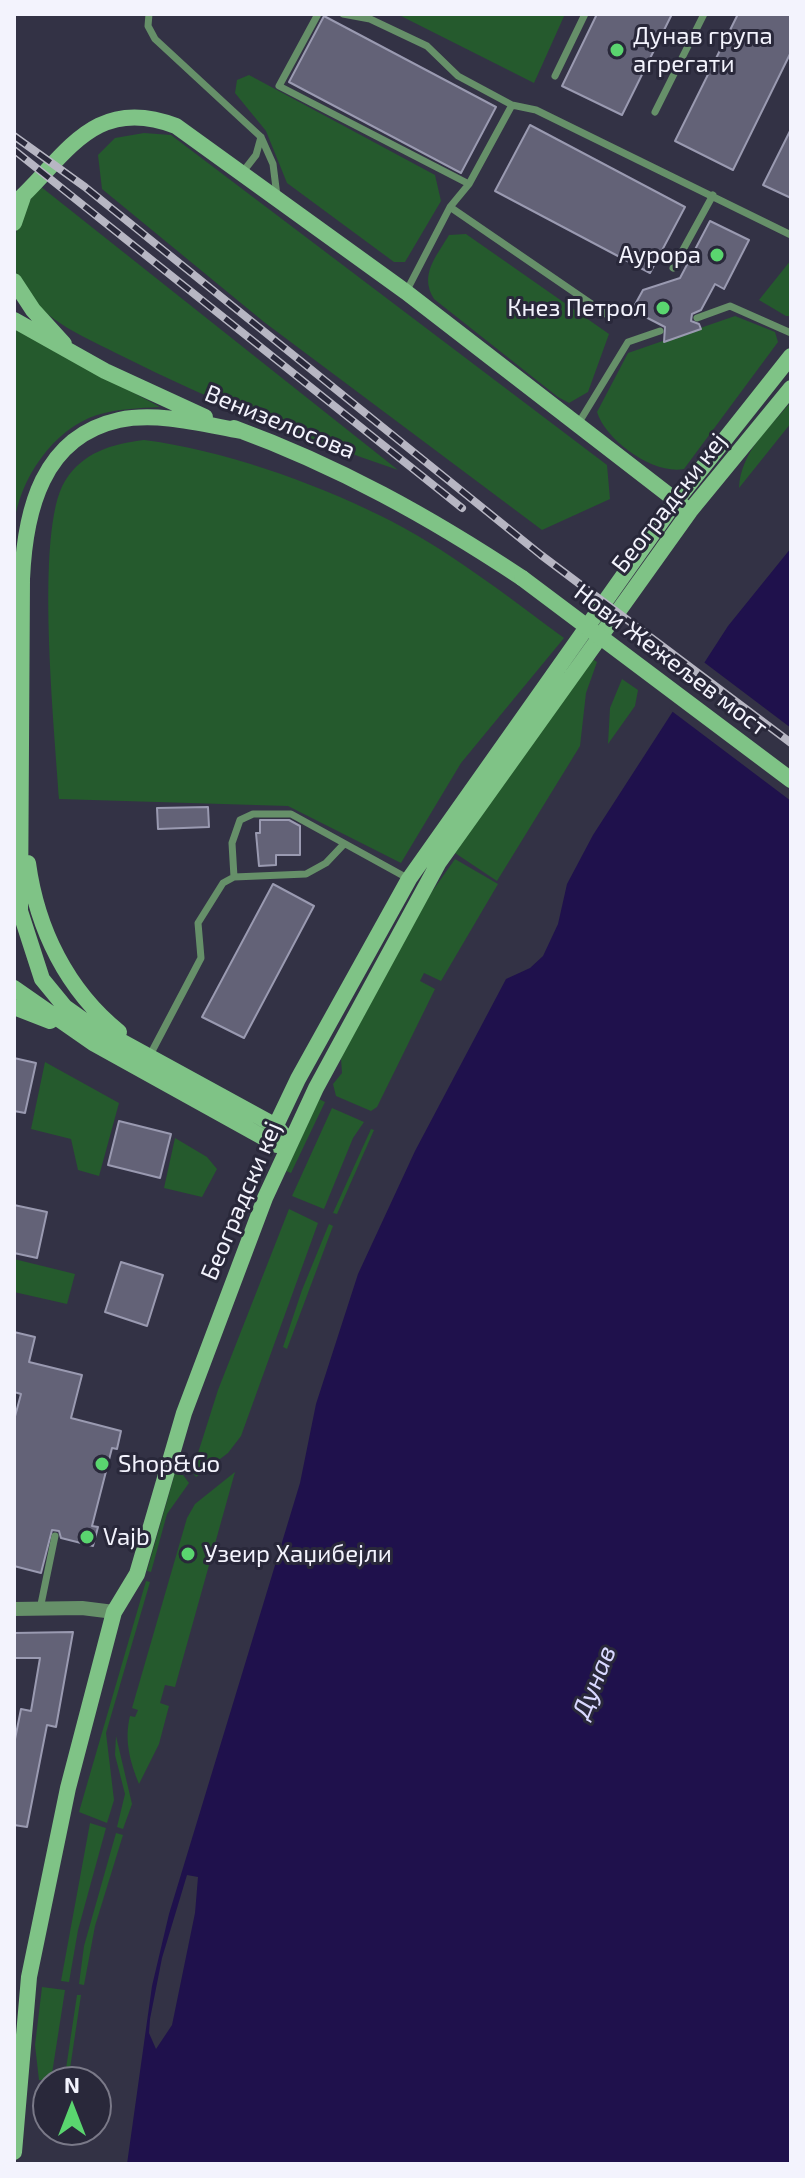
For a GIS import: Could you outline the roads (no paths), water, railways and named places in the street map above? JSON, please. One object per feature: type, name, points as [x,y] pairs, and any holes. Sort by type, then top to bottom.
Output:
[{"type":"main road","points":[[14,223],[19,200],[77,137],[103,123],[133,117],[176,126],[406,292],[690,511]]},
{"type":"main road","points":[[14,281],[33,310],[73,354]]},
{"type":"main road","name":"Венизелосова","points":[[14,320],[73,354],[193,413],[376,488],[448,529],[522,578]]},
{"type":"main road","name":"Београдски кеј","points":[[268,1142],[409,879],[676,501],[791,356]]},
{"type":"main road","name":"Београдски кеј","points":[[14,2152],[18,2025],[65,1803],[114,1612],[137,1574],[200,1366],[232,1280],[290,1143],[341,1040],[439,862],[690,511],[791,388]]},
{"type":"main road","points":[[241,431],[170,419],[121,420],[90,431],[63,449],[36,490],[23,539],[20,924],[42,979],[65,1007],[276,1126],[290,1143]]},
{"type":"main road","name":"Нови Жежељев мост","points":[[522,578],[791,780]]},
{"type":"main road","points":[[20,808],[32,894],[45,933],[83,997],[144,1052]]},
{"type":"main road","points":[[14,979],[24,972],[33,951]]},
{"type":"main road","points":[[14,988],[77,1032],[268,1142],[290,1143]]},
{"type":"main road","points":[[14,1007],[77,1032]]},
{"type":"street","points":[[14,1609],[114,1612]]},
{"type":"lane","points":[[149,14],[148,26],[155,39],[261,137],[273,164],[277,199]]},
{"type":"lane","points":[[318,14],[279,86],[469,184]]},
{"type":"lane","points":[[343,14],[370,19],[427,46],[458,76],[512,105],[536,110],[791,235]]},
{"type":"lane","points":[[555,76],[585,14]]},
{"type":"lane","points":[[655,112],[704,14]]},
{"type":"lane","points":[[406,292],[450,207],[469,184],[512,105]]},
{"type":"lane","points":[[242,173],[256,155],[261,137]]},
{"type":"lane","points":[[673,268],[713,195]]},
{"type":"lane","points":[[450,207],[609,316]]},
{"type":"lane","points":[[697,318],[730,306],[791,333]]},
{"type":"lane","points":[[577,425],[628,342],[660,331]]},
{"type":"lane","points":[[234,877],[234,832],[247,815],[291,814],[409,879]]},
{"type":"lane","points":[[144,1052],[201,958],[198,923],[223,883],[234,877],[306,874],[326,863],[344,844]]},
{"type":"lane","points":[[40,1609],[55,1536]]},
{"type":"water","name":"Дунав","points":[[791,548],[791,2164],[127,2164],[152,1986],[169,1914],[300,1483],[316,1404],[358,1274],[415,1151],[506,979],[530,968],[543,956],[558,924],[567,884],[593,835],[728,626]]},
{"type":"railway","points":[[14,136],[85,187],[541,555],[791,743]]},
{"type":"railway","points":[[14,150],[462,508]]},
{"type":"place","name":"Дунав група агрегати","points":[[617,50]]},
{"type":"place","name":"Аурора","points":[[717,255]]},
{"type":"place","name":"Кнез Петрол","points":[[663,308]]},
{"type":"place","name":"Shop&Go","points":[[102,1464]]},
{"type":"place","name":"Vajb","points":[[87,1537]]},
{"type":"place","name":"Узеир Хаџибејли","points":[[188,1554]]}]
